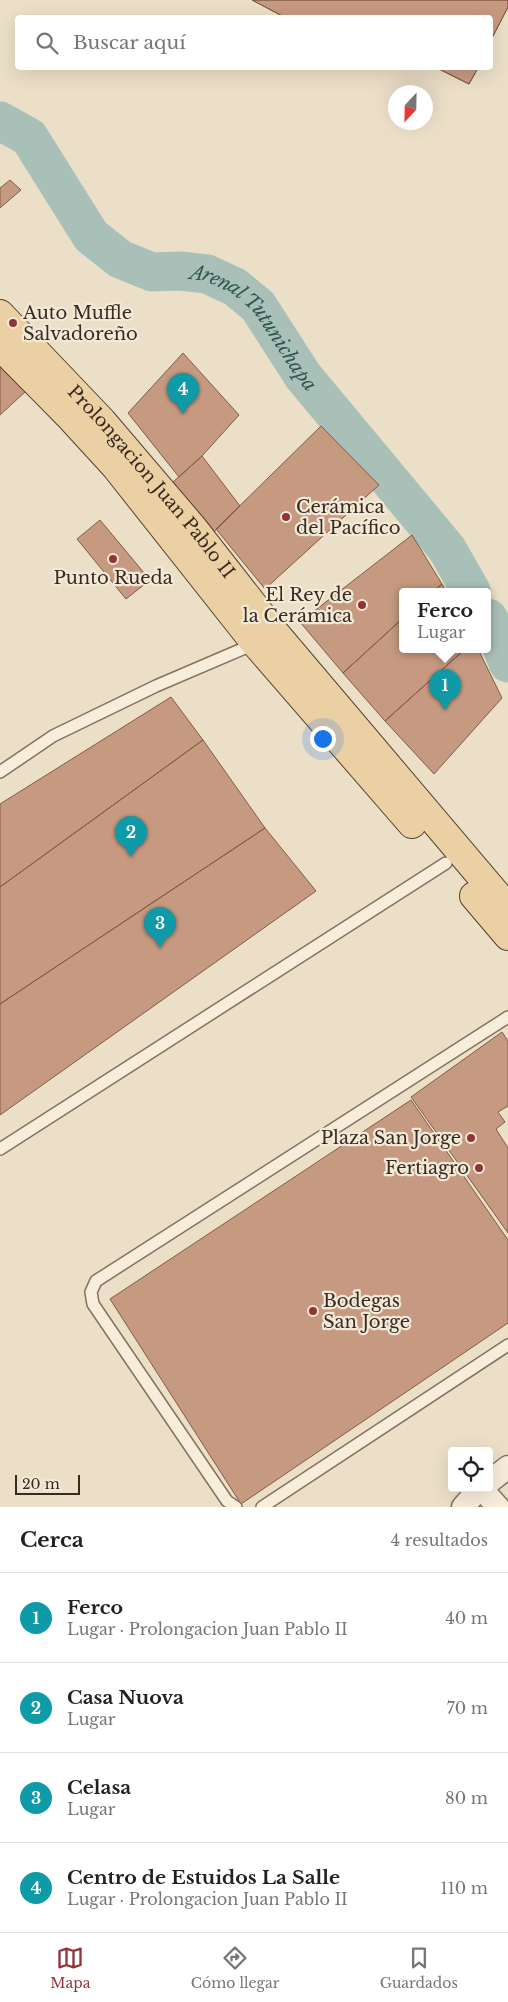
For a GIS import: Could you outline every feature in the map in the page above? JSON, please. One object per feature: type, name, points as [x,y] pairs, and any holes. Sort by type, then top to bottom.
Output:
[{"type":"main road","name":"Prolongacion Juan Pablo II","points":[[0,314],[102,421],[194,529],[276,634],[508,908]]},
{"type":"main road","name":"Prolongacion Juan Pablo II","points":[[0,346],[115,466],[255,643],[508,936]]},
{"type":"street","points":[[493,1479],[508,1467]]},
{"type":"street","points":[[462,1507],[477,1492]]},
{"type":"street","points":[[485,1492],[498,1507]]},
{"type":"lane","points":[[0,772],[53,736],[156,686],[255,643]]},
{"type":"lane","points":[[0,1149],[446,863]]},
{"type":"lane","points":[[236,1507],[227,1502],[93,1304],[91,1292],[96,1281],[508,1017]]},
{"type":"lane","points":[[262,1507],[508,1345]]},
{"type":"building","points":[[252,0],[508,0],[508,7],[493,36],[493,15],[280,15]]},
{"type":"building","points":[[252,0],[508,0],[508,7],[493,36],[493,15],[280,15]]},
{"type":"building","points":[[441,70],[477,70],[469,84]]},
{"type":"building","points":[[441,70],[477,70],[469,84]]},
{"type":"building","points":[[10,180],[21,190],[0,208],[0,188]]},
{"type":"building","points":[[183,353],[239,415],[202,456],[179,477],[128,413]]},
{"type":"building","points":[[0,367],[25,392],[0,415]]},
{"type":"building","name":"Cerámica del Pacífico","points":[[321,426],[379,485],[265,589],[216,529]]},
{"type":"building","points":[[202,456],[240,506],[213,533],[173,482]]},
{"type":"building","name":"Punto Rueda","points":[[100,520],[150,580],[126,599],[77,539]]},
{"type":"building","name":"El Rey de la Cerámica","points":[[412,535],[442,584],[437,588],[399,588],[399,622],[343,673],[300,622]]},
{"type":"building","points":[[399,622],[399,653],[461,653],[385,721],[343,673]]},
{"type":"building","points":[[461,653],[480,653],[502,698],[434,774],[385,721]]},
{"type":"building","points":[[171,697],[203,740],[0,887],[0,804]]},
{"type":"building","points":[[203,740],[265,828],[0,1004],[0,887]]},
{"type":"building","points":[[265,828],[316,891],[0,1115],[0,1004]]},
{"type":"building","name":"Plaza San Jorge","points":[[502,1032],[508,1041],[508,1106],[498,1112],[505,1122],[496,1129],[508,1148],[508,1233],[411,1097]]},
{"type":"building","name":"Bodegas San Jorge","points":[[411,1100],[508,1240],[508,1323],[241,1504],[110,1299]]},
{"type":"waterway","name":"Arenal Tutunichapa","points":[[0,121],[29,137],[91,236],[120,259],[152,272],[180,271],[207,274],[235,287],[258,306],[303,376],[447,549],[469,588]]},
{"type":"waterway","name":"Arenal Tutunichapa","points":[[491,623],[508,663]]},
{"type":"place","name":"Auto Muffle Salvadoreño","points":[[13,323]]},
{"type":"place","name":"Centro de Estuidos La Salle","points":[[183,414]]},
{"type":"place","name":"Cerámica del Pacífico","points":[[286,517]]},
{"type":"place","name":"Punto Rueda","points":[[113,559]]},
{"type":"place","name":"El Rey de la Cerámica","points":[[362,605]]},
{"type":"place","name":"Ferco","points":[[445,710]]},
{"type":"place","name":"Casa Nuova","points":[[131,857]]},
{"type":"place","name":"Celasa","points":[[160,948]]},
{"type":"place","name":"Plaza San Jorge","points":[[471,1138]]},
{"type":"place","name":"Fertiagro","points":[[479,1168]]},
{"type":"place","name":"Bodegas San Jorge","points":[[313,1311]]}]
